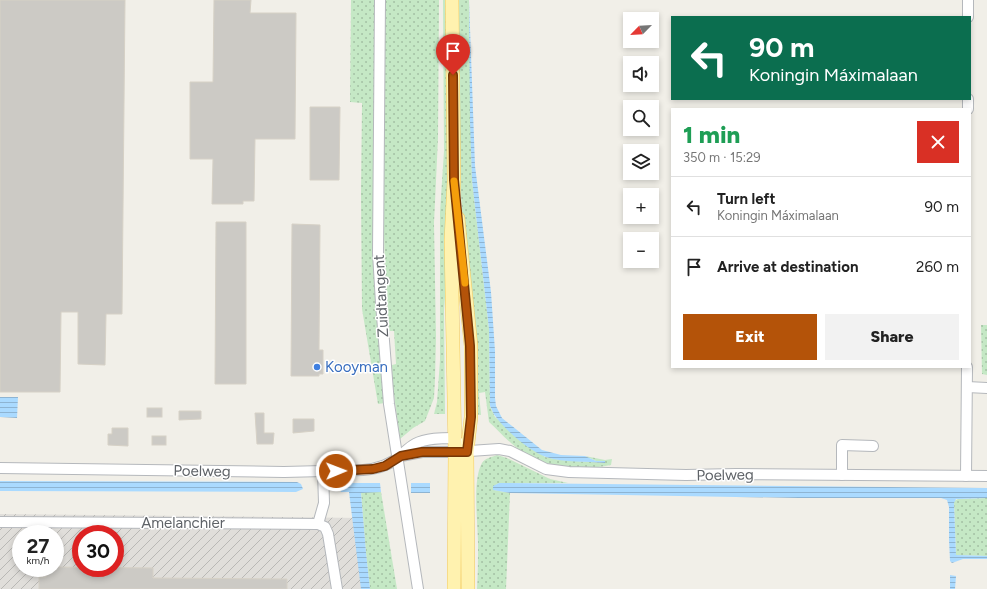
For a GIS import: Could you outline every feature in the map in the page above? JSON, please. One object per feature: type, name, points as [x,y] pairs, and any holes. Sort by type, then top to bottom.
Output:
[{"type":"main road","points":[[452,0],[454,180],[451,240],[454,438],[461,452],[468,589]]},
{"type":"main road","points":[[454,180],[470,346],[471,417],[461,452],[454,589]]},
{"type":"street","name":"Zuidtangent","points":[[380,0],[378,253],[383,333],[389,404],[400,457],[418,589]]},
{"type":"street","points":[[968,0],[968,16]]},
{"type":"street","points":[[966,476],[967,368]]},
{"type":"street","points":[[967,388],[987,388]]},
{"type":"street","name":"Poelweg","points":[[0,468],[323,471],[373,469],[385,466],[400,457],[410,447],[417,443],[438,438],[454,438]]},
{"type":"street","points":[[842,475],[842,445],[872,446]]},
{"type":"street","name":"Poelweg","points":[[400,457],[422,452],[461,452],[499,449],[510,451],[546,469],[570,472],[686,475],[987,476]]},
{"type":"street","points":[[323,471],[324,503],[318,524],[325,527],[331,541],[337,589]]},
{"type":"street","name":"Amelanchier","points":[[0,522],[318,524]]},
{"type":"shaded area","points":[[0,514],[363,518],[369,589],[0,589]]},
{"type":"green space","points":[[351,0],[375,0],[373,220],[375,282],[385,403],[378,404],[362,309],[362,103],[350,102]]},
{"type":"green space","points":[[384,0],[439,0],[438,138],[434,223],[436,337],[434,398],[425,421],[413,428],[400,439],[392,380],[392,365],[396,364],[394,331],[389,331],[384,248]]},
{"type":"green space","points":[[443,0],[446,0],[448,254],[444,311],[445,414],[434,414],[437,402],[440,360],[440,212],[444,151]]},
{"type":"green space","points":[[457,0],[469,0],[472,180],[489,329],[490,406],[495,417],[545,457],[561,460],[605,463],[605,461],[596,461],[585,456],[605,460],[612,459],[611,465],[589,468],[566,467],[544,462],[524,453],[489,422],[485,392],[479,393],[481,415],[473,414],[465,249],[459,170]]},
{"type":"green space","points":[[981,325],[987,325],[987,375],[982,374]]},
{"type":"green space","points":[[497,455],[507,458],[550,479],[568,483],[499,483],[494,486],[494,490],[510,493],[506,589],[477,589],[477,480],[483,461]]},
{"type":"green space","points":[[361,492],[381,492],[397,589],[370,589]]},
{"type":"green space","points":[[987,498],[987,556],[956,555],[954,501],[958,499]]},
{"type":"water","points":[[469,0],[475,166],[491,292],[495,351],[496,406],[502,418],[542,450],[561,455],[585,456],[596,461],[605,461],[605,463],[576,462],[546,457],[526,446],[519,440],[500,422],[490,406],[489,329],[472,180]]},
{"type":"water","points":[[0,397],[18,397],[17,418],[0,417]]},
{"type":"water","points":[[0,481],[297,482],[301,484],[303,489],[296,492],[0,491]]},
{"type":"water","points":[[342,483],[380,483],[381,492],[361,493],[370,589],[361,589],[349,492],[341,492],[339,488]]},
{"type":"water","points":[[411,483],[430,483],[430,493],[411,493]]},
{"type":"water","points":[[499,483],[987,488],[987,498],[956,499],[954,503],[956,555],[987,556],[987,559],[963,559],[952,563],[950,561],[949,507],[947,500],[941,498],[799,498],[510,493],[493,490],[493,486]]},
{"type":"water","points":[[950,575],[956,576],[955,589],[950,589]]},
{"type":"building","points":[[0,0],[125,0],[122,314],[106,314],[105,365],[78,364],[78,312],[61,312],[60,392],[0,392]]},
{"type":"building","points":[[214,0],[251,0],[250,13],[296,13],[295,139],[255,139],[254,201],[243,201],[243,204],[212,204],[213,159],[190,159],[190,82],[213,82]]},
{"type":"building","points":[[310,107],[340,107],[339,180],[310,180]]},
{"type":"building","points":[[216,222],[246,222],[246,384],[215,384]]},
{"type":"building","points":[[292,224],[320,225],[319,350],[323,350],[323,374],[319,374],[319,376],[291,376]]},
{"type":"building","points":[[147,408],[162,408],[162,417],[147,417]]},
{"type":"building","points":[[179,411],[201,411],[201,419],[179,420]]},
{"type":"building","points":[[255,413],[264,413],[264,433],[274,433],[273,444],[257,444]]},
{"type":"building","points":[[293,419],[314,419],[314,431],[293,433]]},
{"type":"building","points":[[112,428],[128,428],[128,446],[108,445],[108,434],[112,434]]},
{"type":"building","points":[[152,436],[166,436],[166,445],[152,445]]},
{"type":"building","points":[[64,567],[72,567],[72,577],[124,577],[124,568],[153,568],[153,578],[287,579],[287,589],[39,589],[39,577],[64,577]]},
{"type":"slow traffic","points":[[454,181],[465,283]]},
{"type":"place","name":"Kooyman","points":[[317,367]]},
{"type":"route","points":[[336,471],[373,469],[385,466],[401,456],[422,452],[467,452],[471,417],[470,346],[461,238],[454,180],[453,75]]}]
